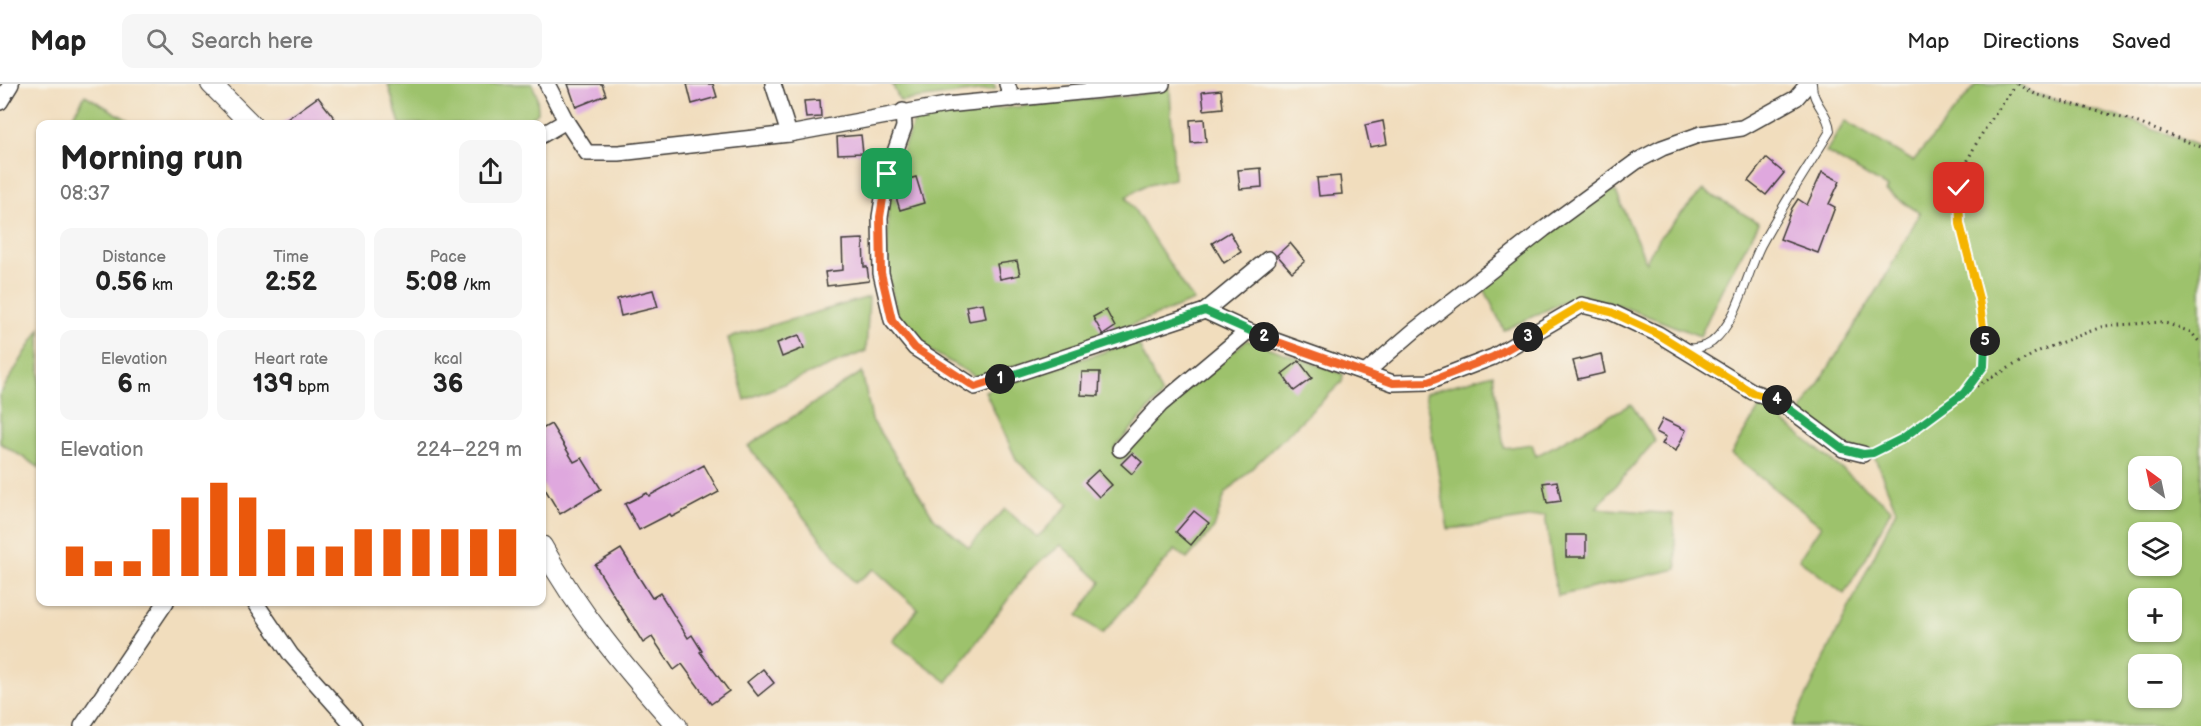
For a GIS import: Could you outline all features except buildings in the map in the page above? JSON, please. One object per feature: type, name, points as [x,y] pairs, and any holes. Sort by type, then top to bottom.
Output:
[{"type":"street","points":[[0,102],[11,84]]},
{"type":"street","points":[[211,84],[247,120]]},
{"type":"street","points":[[547,84],[566,121],[587,153],[619,153],[789,134],[903,111],[946,105],[1162,84]]},
{"type":"street","points":[[773,84],[789,134]]},
{"type":"street","points":[[1007,84],[1012,99]]},
{"type":"street","points":[[1365,373],[1415,330],[1544,229],[1637,161],[1662,148],[1701,134],[1742,128],[1796,98],[1810,84]]},
{"type":"street","points":[[903,111],[904,127],[887,174],[880,217],[881,273],[892,320],[915,348],[975,387],[1205,311],[1268,259]]},
{"type":"street","points":[[546,133],[566,121]]},
{"type":"street","points":[[1205,311],[1248,332],[1393,383],[1428,382],[1493,357],[1582,305],[1611,312],[1658,334],[1753,393],[1777,400],[1843,449],[1863,454]]},
{"type":"street","points":[[1120,449],[1161,404],[1248,332]]},
{"type":"street","points":[[546,553],[598,634],[677,726]]},
{"type":"street","points":[[82,726],[163,606]]},
{"type":"street","points":[[258,606],[291,655],[354,726]]},
{"type":"lane","points":[[1684,350],[1702,347],[1712,342],[1720,333],[1735,310],[1761,246],[1830,131],[1830,122],[1815,102],[1810,84]]},
{"type":"path","points":[[1964,393],[1984,366],[1986,346],[1979,299],[1960,224],[1959,188],[1967,158],[2017,84],[2034,94],[2133,121],[2201,147]]},
{"type":"path","points":[[1863,454],[1873,453],[1903,438],[1964,393],[2039,351],[2104,326],[2162,322],[2191,332],[2201,345]]},
{"type":"green space","points":[[388,84],[532,84],[537,96],[538,112],[528,120],[399,120]]},
{"type":"green space","points":[[892,84],[994,84],[996,89],[900,101]]},
{"type":"green space","points":[[1977,84],[2018,84],[2035,94],[2133,121],[2201,147],[2201,726],[1792,726],[1896,510],[1873,453],[1863,454],[1801,418],[1803,408],[1880,286],[1920,213],[1886,191],[1888,188],[1826,152],[1845,121],[1913,161]]},
{"type":"green space","points":[[1170,88],[1174,179],[1144,186],[1126,197],[1194,301],[1046,357],[976,377],[919,344],[898,317],[887,272],[888,201],[897,163],[915,119],[924,115],[1127,97]]},
{"type":"green space","points":[[85,95],[128,120],[70,120]]},
{"type":"green space","points":[[1703,190],[1759,223],[1722,289],[1700,336],[1621,306],[1578,295],[1504,330],[1482,284],[1580,210],[1610,191],[1616,192],[1646,262],[1658,239]]},
{"type":"green space","points":[[869,297],[866,351],[745,400],[728,338]]},
{"type":"green space","points":[[36,336],[36,466],[0,443],[0,394]]},
{"type":"green space","points":[[1247,340],[1343,374],[1342,382],[1225,494],[1214,528],[1187,559],[1175,550],[1102,634],[1078,615],[1101,582],[1061,545],[1029,571],[947,682],[893,641],[918,609],[874,569],[855,583],[748,446],[862,372],[872,420],[934,518],[969,547],[1005,509],[1038,537],[1069,504],[1017,461],[985,391],[1137,341],[1162,395],[1114,448],[1120,457],[1161,410]]},
{"type":"green space","points":[[1493,374],[1504,448],[1532,444],[1536,456],[1631,404],[1655,441],[1596,508],[1673,514],[1677,569],[1557,596],[1545,515],[1448,529],[1425,393]]},
{"type":"green space","points":[[1764,406],[1891,509],[1866,558],[1844,594],[1799,559],[1821,526],[1731,454],[1760,407]]},
{"type":"route","points":[[887,174],[880,217],[881,273],[892,320],[915,348],[975,387],[1205,311],[1248,332],[1393,383],[1428,382],[1493,357],[1582,305],[1611,312],[1658,334],[1753,393],[1777,400],[1843,449],[1863,454],[1873,453],[1903,438],[1964,393],[1984,366],[1986,346],[1979,299],[1960,224],[1959,188]]}]
